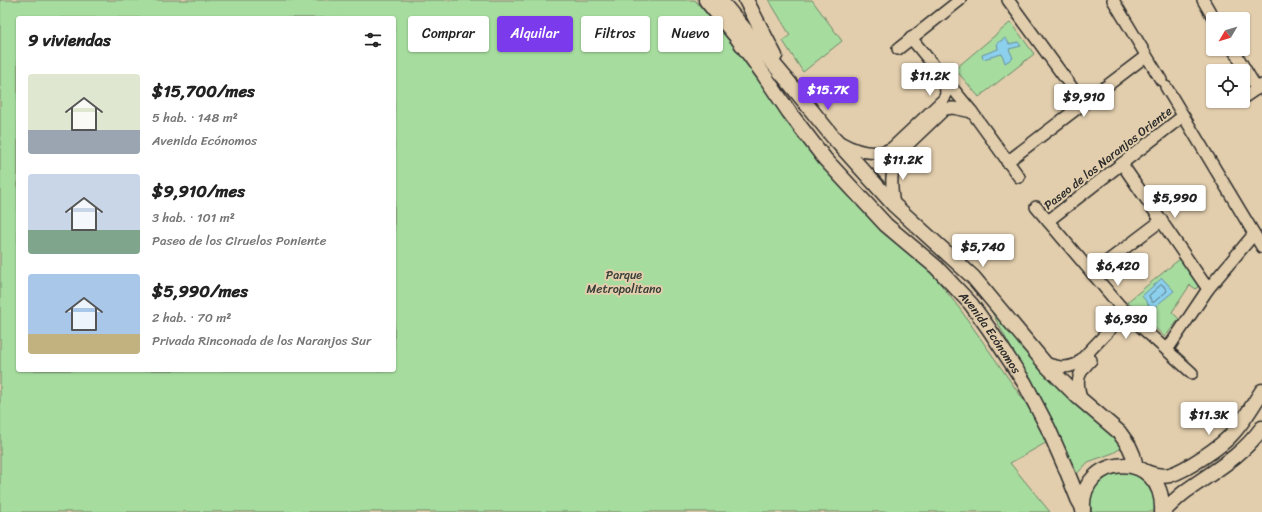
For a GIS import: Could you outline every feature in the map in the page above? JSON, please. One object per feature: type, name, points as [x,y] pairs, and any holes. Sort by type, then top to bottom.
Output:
[{"type":"street","points":[[746,0],[787,80]]},
{"type":"street","points":[[898,49],[960,0]]},
{"type":"street","points":[[1008,0],[1084,104]]},
{"type":"street","points":[[1113,0],[1262,247]]},
{"type":"street","points":[[1203,0],[1210,12]]},
{"type":"street","name":"Avenida Ecónomos","points":[[712,1],[787,80],[833,138],[894,205],[973,277],[1045,363],[1081,399],[1119,432],[1129,446],[1141,470]]},
{"type":"street","name":"Avenida Ecónomos","points":[[712,1],[782,103],[825,159],[886,225],[943,274],[971,304],[1024,382],[1048,428],[1083,510]]},
{"type":"street","points":[[911,38],[972,112],[1019,177]]},
{"type":"street","points":[[1007,162],[1146,56]]},
{"type":"street","points":[[1238,56],[1260,87],[1250,93]]},
{"type":"street","points":[[833,138],[860,151],[886,151],[892,148],[944,99],[946,94],[945,78]]},
{"type":"street","points":[[782,103],[797,92]]},
{"type":"street","points":[[894,205],[891,178],[894,161],[898,154],[945,108],[972,112]]},
{"type":"street","name":"Paseo de los Naranjos Oriente","points":[[1048,221],[1184,116]]},
{"type":"street","points":[[1122,164],[1162,220],[1208,289]]},
{"type":"street","points":[[1036,207],[1120,306],[1192,373]]},
{"type":"street","points":[[1092,273],[1162,220]]},
{"type":"street","points":[[1167,350],[1208,289],[1254,234]]},
{"type":"street","points":[[943,274],[956,260]]},
{"type":"street","points":[[1045,363],[1065,367],[1077,364],[1118,321],[1121,315],[1120,306]]},
{"type":"street","points":[[1081,399],[1078,380],[1082,369],[1124,326],[1131,324],[1139,325]]},
{"type":"street","points":[[1083,510],[1084,496],[1088,486],[1094,477],[1103,470],[1114,466],[1125,465],[1157,476],[1170,475],[1192,464],[1231,436],[1240,426],[1262,391]]},
{"type":"street","points":[[1163,512],[1184,492],[1239,454],[1254,439],[1262,428]]},
{"type":"street","points":[[1141,470],[1154,480],[1160,490],[1163,501],[1163,512]]},
{"type":"green space","name":"Parque Metropolitano","points":[[0,0],[695,0],[708,16],[658,16],[658,52],[723,52],[723,33],[938,281],[960,309],[1027,405],[1049,441],[1010,463],[1050,512],[0,512]]},
{"type":"green space","points":[[769,0],[812,0],[842,41],[803,72],[783,41],[790,35]]},
{"type":"green space","points":[[1011,22],[1034,54],[979,97],[955,69]]},
{"type":"green space","points":[[1181,258],[1200,283],[1196,289],[1190,285],[1172,312],[1179,319],[1165,337],[1127,302]]},
{"type":"green space","points":[[986,301],[1123,447],[1113,453],[1088,462],[1073,478],[1036,395]]},
{"type":"green space","points":[[1126,472],[1139,477],[1149,486],[1154,497],[1154,512],[1091,512],[1092,496],[1094,489],[1098,484],[1104,479],[1117,473]]},
{"type":"water","points":[[1006,38],[1009,44],[1018,42],[1021,46],[1009,49],[1013,58],[1005,63],[1002,54],[983,59],[982,55],[998,49],[997,43]]},
{"type":"water","points":[[1162,278],[1174,291],[1152,309],[1142,296]]}]
